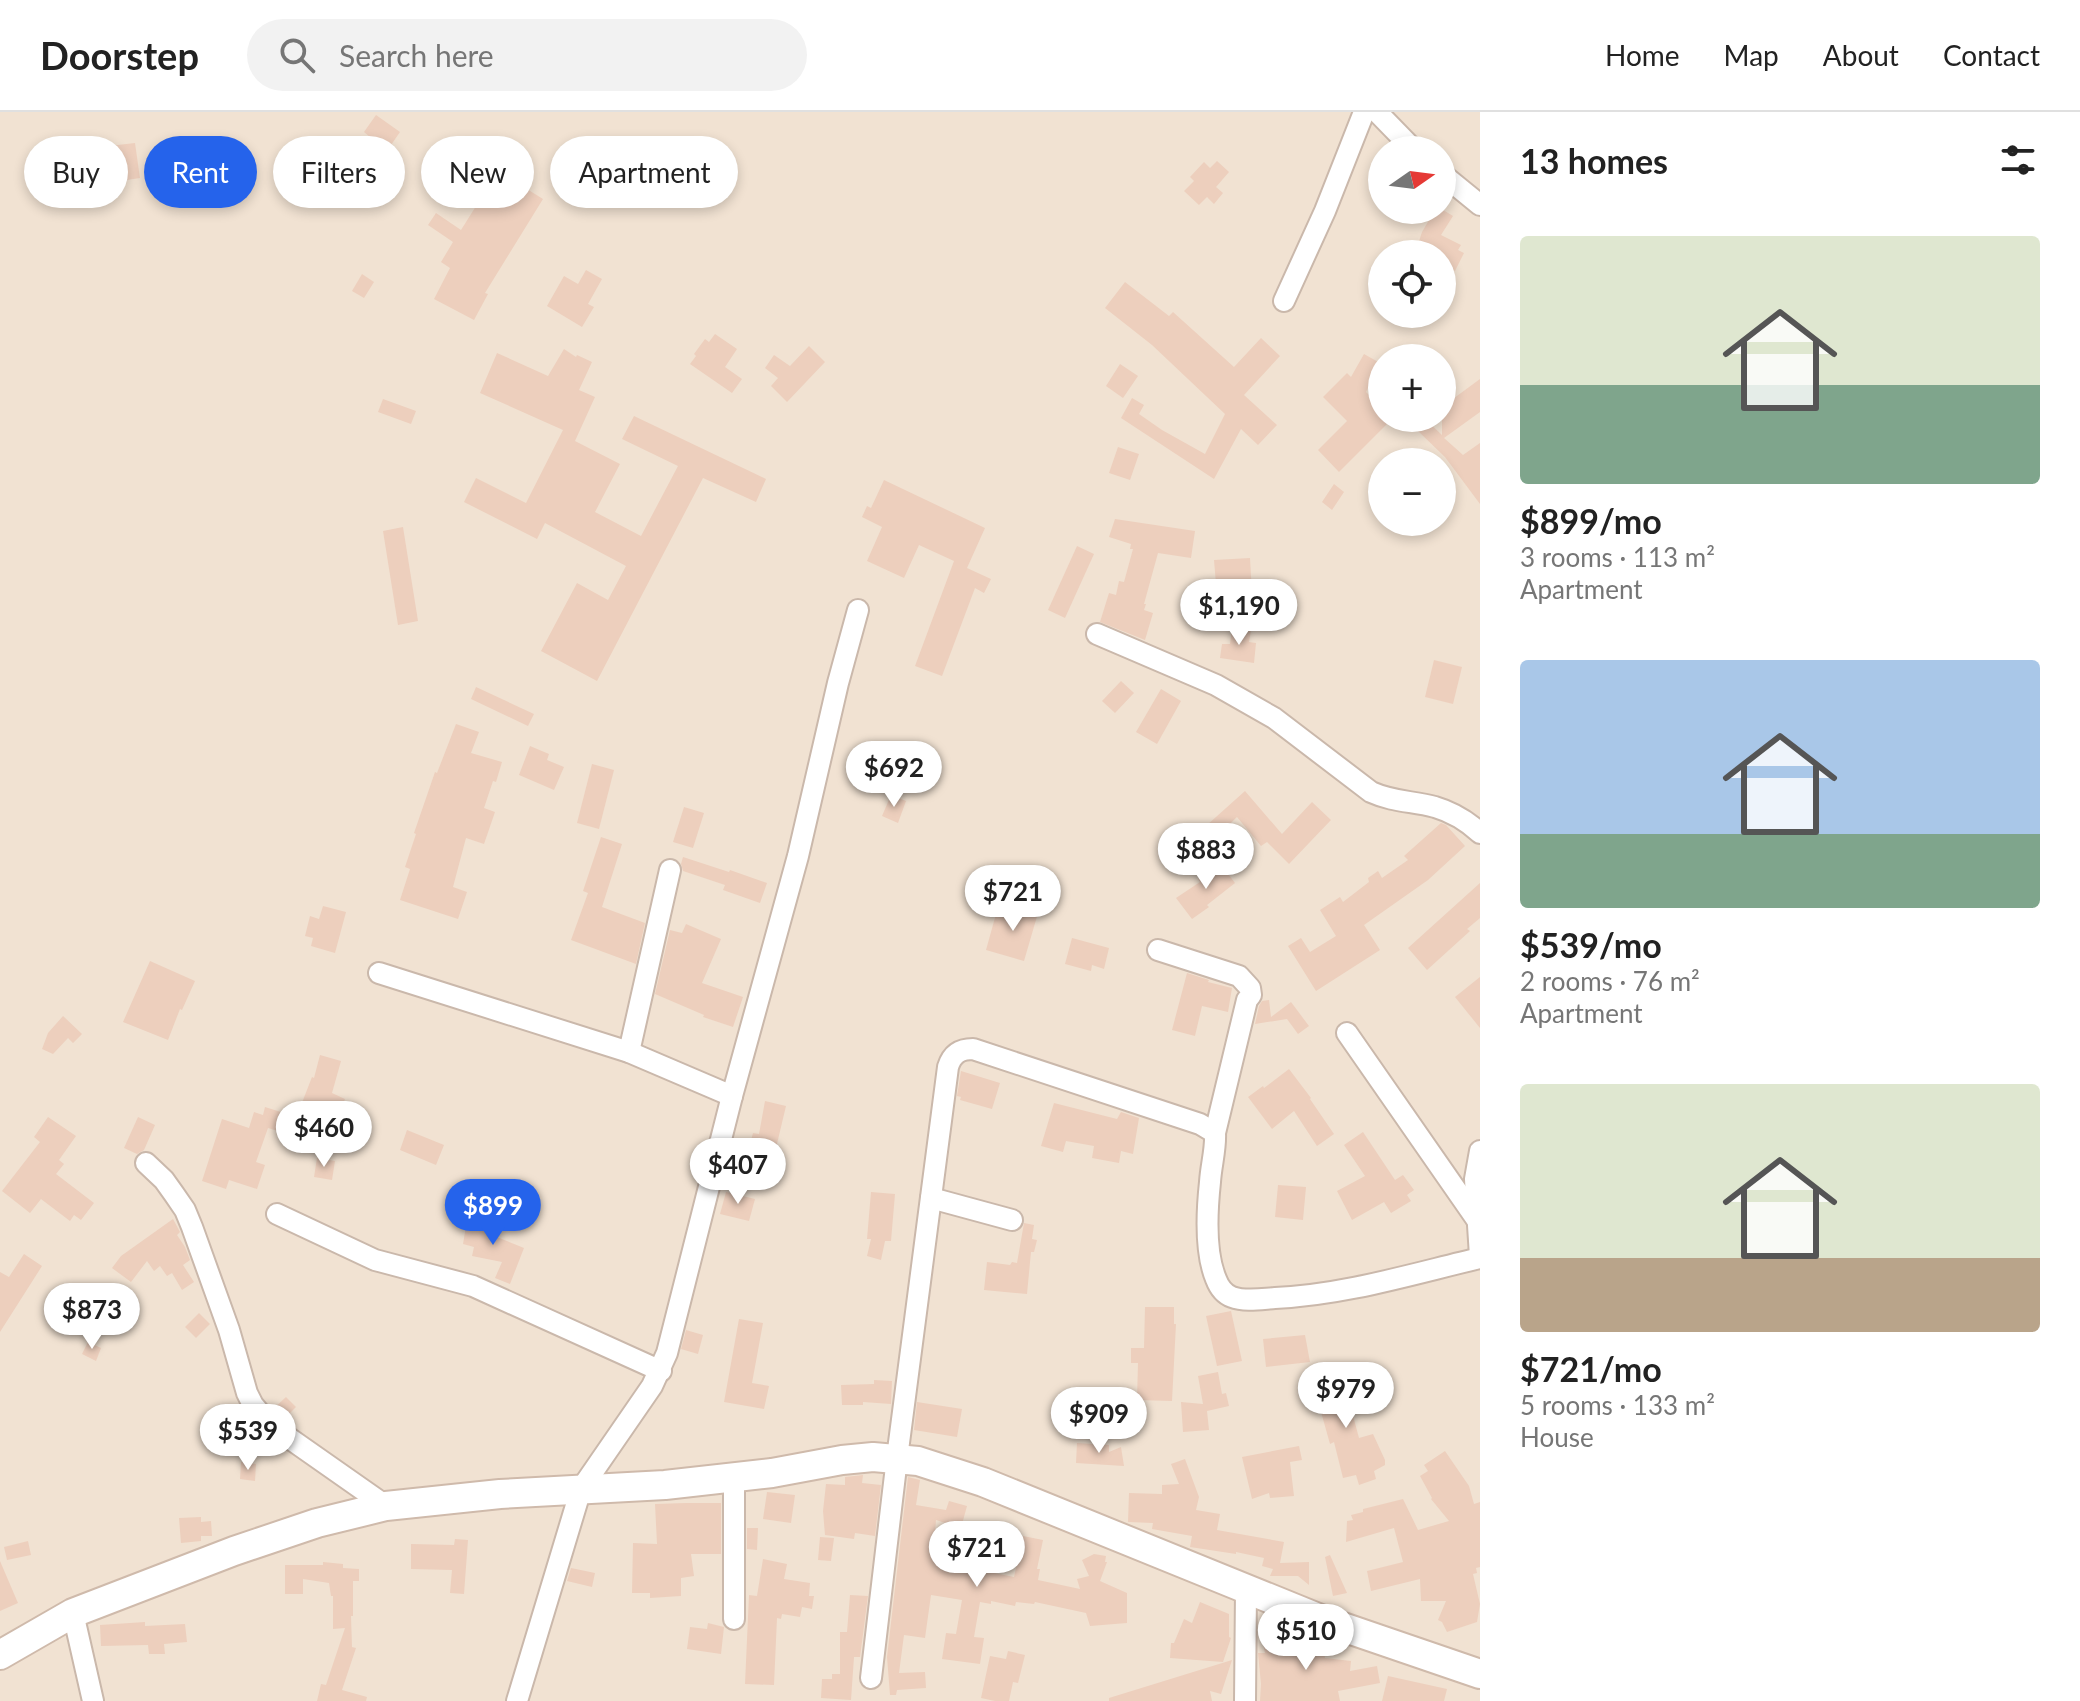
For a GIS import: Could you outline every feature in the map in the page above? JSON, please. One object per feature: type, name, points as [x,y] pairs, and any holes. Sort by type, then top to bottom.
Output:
[{"type":"street","points":[[1284,301],[1325,211],[1364,112]]},
{"type":"street","points":[[1377,112],[1400,136]]},
{"type":"street","points":[[1456,185],[1480,205]]},
{"type":"street","points":[[517,1701],[581,1489],[661,1371],[667,1353],[732,1096],[798,856],[834,697],[858,610]]},
{"type":"street","points":[[1097,634],[1227,691],[1274,718],[1371,792],[1387,799],[1434,807],[1456,815],[1480,833]]},
{"type":"street","points":[[629,1052],[670,870]]},
{"type":"street","points":[[1158,950],[1239,976],[1250,988],[1251,995],[1247,1000],[1215,1133],[1210,1180],[1208,1232],[1212,1268],[1221,1290],[1230,1297],[1257,1299],[1323,1293],[1480,1257],[1475,1179],[1480,1151]]},
{"type":"street","points":[[379,973],[629,1052],[732,1096]]},
{"type":"street","points":[[1347,1033],[1477,1220]]},
{"type":"street","points":[[871,1678],[951,1058],[956,1052],[973,1049],[1200,1124],[1215,1133]]},
{"type":"street","points":[[146,1163],[164,1180],[185,1210],[253,1405],[269,1424],[386,1506]]},
{"type":"street","points":[[931,1198],[1012,1220]]},
{"type":"street","points":[[277,1214],[375,1260],[473,1286],[661,1371]]},
{"type":"street","points":[[0,1655],[73,1613],[234,1551],[317,1523],[386,1506],[500,1494],[665,1485],[873,1457],[897,1458],[983,1482],[1328,1622],[1480,1674]]},
{"type":"street","points":[[734,1477],[734,1619]]},
{"type":"street","points":[[1245,1701],[1246,1590]]},
{"type":"street","points":[[73,1613],[93,1701]]},
{"type":"shaded area","points":[[0,112],[1480,112],[1480,1701],[0,1701]]},
{"type":"building","points":[[376,115],[400,132],[397,136],[369,136],[364,132]]},
{"type":"building","points":[[135,143],[140,178],[128,180],[128,144]]},
{"type":"building","points":[[1217,161],[1229,172],[1216,187],[1223,193],[1214,204],[1207,197],[1199,205],[1184,191],[1194,181],[1190,177],[1204,162],[1210,168]]},
{"type":"building","points":[[534,193],[543,199],[485,293],[488,294],[474,320],[434,299],[450,268],[441,262],[453,242],[428,225],[436,213],[461,230],[475,208],[534,208]]},
{"type":"building","points":[[1427,224],[1448,224],[1441,235],[1451,240],[1419,240]]},
{"type":"building","points":[[1456,242],[1461,245],[1458,250],[1464,253],[1456,269]]},
{"type":"building","points":[[586,270],[602,279],[588,304],[594,307],[582,327],[547,306],[564,276],[578,284]]},
{"type":"building","points":[[362,274],[374,282],[364,298],[352,291]]},
{"type":"building","points":[[1125,282],[1169,316],[1173,312],[1234,367],[1261,338],[1280,356],[1244,395],[1277,425],[1258,445],[1241,429],[1214,479],[1121,418],[1132,398],[1144,405],[1139,414],[1205,454],[1225,414],[1152,345],[1105,308]]},
{"type":"building","points":[[715,334],[737,349],[725,367],[742,379],[732,393],[690,364],[705,339],[709,342]]},
{"type":"building","points":[[809,346],[825,362],[787,402],[771,386],[778,378],[765,368],[774,355],[790,366]]},
{"type":"building","points":[[564,349],[592,362],[579,390],[595,397],[575,441],[620,464],[595,512],[641,536],[678,466],[622,439],[634,416],[766,479],[756,502],[703,478],[597,681],[541,651],[577,583],[608,600],[626,566],[545,523],[537,539],[464,502],[476,478],[526,503],[563,430],[480,393],[497,353],[548,376]]},
{"type":"building","points":[[1364,354],[1368,356],[1368,432],[1379,432],[1339,472],[1318,450],[1347,421],[1323,397],[1347,373],[1351,377]]},
{"type":"building","points":[[1120,364],[1138,376],[1123,398],[1106,386]]},
{"type":"building","points":[[1480,379],[1480,412],[1456,429],[1456,397]]},
{"type":"building","points":[[383,399],[416,411],[411,424],[378,412]]},
{"type":"building","points":[[1419,432],[1439,432],[1442,435],[1442,432],[1452,432],[1444,438],[1455,448],[1436,448]]},
{"type":"building","points":[[1480,443],[1480,504],[1456,472],[1456,449],[1463,455]]},
{"type":"building","points":[[1118,447],[1139,454],[1130,480],[1109,473]]},
{"type":"building","points":[[884,480],[985,528],[967,568],[991,579],[984,593],[975,588],[942,676],[915,666],[954,561],[919,545],[904,578],[867,561],[882,527],[862,517],[867,506],[871,508]]},
{"type":"building","points":[[1334,484],[1344,492],[1332,510],[1322,502]]},
{"type":"building","points":[[1115,519],[1195,531],[1191,558],[1158,553],[1144,604],[1144,610],[1153,613],[1145,640],[1100,622],[1109,593],[1116,595],[1119,581],[1124,582],[1133,549],[1130,549],[1131,544],[1109,537]]},
{"type":"building","points":[[403,527],[418,621],[398,625],[383,531]]},
{"type":"building","points":[[1077,546],[1094,554],[1065,618],[1048,610]]},
{"type":"building","points":[[1250,558],[1252,594],[1217,596],[1214,560]]},
{"type":"building","points":[[1232,627],[1251,630],[1249,642],[1256,643],[1254,663],[1220,658],[1222,644],[1230,644]]},
{"type":"building","points":[[1434,660],[1462,667],[1453,704],[1425,697]]},
{"type":"building","points":[[1121,681],[1134,693],[1115,713],[1102,701]]},
{"type":"building","points":[[476,687],[534,714],[528,726],[471,699]]},
{"type":"building","points":[[1161,689],[1181,701],[1157,744],[1136,732]]},
{"type":"building","points":[[456,724],[479,732],[471,753],[502,762],[484,808],[495,812],[484,844],[466,838],[453,887],[467,892],[458,919],[400,900],[410,869],[405,867],[414,833]]},
{"type":"building","points":[[530,746],[549,754],[547,760],[564,767],[554,790],[519,775]]},
{"type":"building","points":[[592,764],[614,770],[599,829],[577,823]]},
{"type":"building","points":[[1245,791],[1282,834],[1312,802],[1331,820],[1289,864],[1267,842],[1261,846],[1237,817],[1208,845],[1197,834]]},
{"type":"building","points":[[891,795],[906,801],[898,823],[882,816]]},
{"type":"building","points":[[684,807],[704,813],[693,848],[673,842]]},
{"type":"building","points":[[1441,823],[1465,846],[1428,880],[1364,925],[1380,950],[1316,991],[1288,946],[1301,938],[1310,952],[1336,936],[1320,910],[1340,897],[1343,902],[1378,871],[1382,878],[1408,860],[1404,856]]},
{"type":"building","points":[[601,837],[622,844],[602,907],[645,923],[636,964],[571,940],[588,893],[583,891]]},
{"type":"building","points":[[683,857],[767,883],[760,903],[723,890],[725,885],[683,871]]},
{"type":"building","points":[[1219,862],[1235,883],[1192,919],[1176,898],[1200,882],[1198,879]]},
{"type":"building","points":[[1480,883],[1480,918],[1427,970],[1408,948]]},
{"type":"building","points":[[1015,904],[1038,913],[1024,961],[986,950],[996,914],[1009,918]]},
{"type":"building","points":[[323,906],[346,912],[335,953],[311,946],[313,938],[305,936],[310,916],[319,919]]},
{"type":"building","points":[[686,924],[721,939],[702,983],[743,997],[733,1027],[703,1017],[655,994],[670,930],[682,933]]},
{"type":"building","points":[[1072,938],[1109,948],[1104,969],[1092,965],[1091,971],[1065,964]]},
{"type":"building","points":[[150,961],[195,981],[168,1040],[123,1022]]},
{"type":"building","points":[[1187,973],[1232,988],[1228,1012],[1202,1006],[1195,1036],[1172,1030]]},
{"type":"building","points":[[1480,977],[1480,1028],[1455,997]]},
{"type":"building","points":[[1269,1000],[1271,1017],[1291,1002],[1309,1026],[1298,1034],[1287,1019],[1255,1024],[1259,1006],[1262,1001]]},
{"type":"building","points":[[63,1016],[82,1034],[73,1043],[68,1038],[53,1054],[42,1049],[48,1033]]},
{"type":"building","points":[[320,1055],[341,1061],[332,1093],[345,1099],[334,1128],[298,1113],[314,1078]]},
{"type":"building","points":[[1289,1069],[1334,1134],[1317,1146],[1294,1111],[1272,1129],[1248,1097]]},
{"type":"building","points":[[961,1071],[1000,1083],[992,1109],[960,1100],[961,1097],[957,1096]]},
{"type":"building","points":[[765,1101],[786,1106],[771,1169],[745,1162],[753,1133],[759,1134]]},
{"type":"building","points":[[1054,1103],[1117,1119],[1121,1112],[1139,1118],[1133,1154],[1121,1151],[1119,1163],[1092,1158],[1094,1146],[1066,1141],[1063,1152],[1041,1146]]},
{"type":"building","points":[[265,1107],[284,1113],[278,1131],[268,1128],[256,1162],[265,1165],[257,1189],[229,1180],[226,1189],[202,1181],[222,1119],[249,1128],[254,1112],[263,1115]]},
{"type":"building","points":[[48,1117],[76,1136],[59,1160],[64,1164],[56,1174],[94,1203],[81,1220],[74,1215],[70,1221],[41,1199],[30,1213],[2,1191],[40,1142],[34,1137]]},
{"type":"building","points":[[138,1117],[155,1125],[144,1150],[137,1154],[124,1148]]},
{"type":"building","points":[[407,1130],[444,1145],[436,1165],[400,1150]]},
{"type":"building","points":[[1363,1132],[1395,1180],[1403,1175],[1414,1190],[1407,1195],[1411,1201],[1391,1213],[1384,1202],[1352,1220],[1337,1191],[1365,1176],[1344,1145]]},
{"type":"building","points":[[317,1158],[335,1161],[332,1180],[314,1177]]},
{"type":"building","points":[[1278,1185],[1306,1187],[1303,1220],[1275,1217]]},
{"type":"building","points":[[726,1192],[755,1199],[749,1221],[720,1214]]},
{"type":"building","points":[[871,1192],[895,1194],[891,1241],[885,1241],[881,1260],[867,1256],[871,1239],[867,1239]]},
{"type":"building","points":[[478,1216],[495,1219],[492,1235],[524,1248],[510,1284],[495,1278],[502,1262],[472,1256],[474,1247],[463,1244],[467,1220],[477,1222]]},
{"type":"building","points":[[173,1219],[180,1232],[177,1235],[190,1260],[183,1265],[194,1282],[182,1290],[172,1273],[167,1276],[160,1266],[154,1271],[147,1261],[131,1282],[112,1268],[121,1256]]},
{"type":"building","points":[[1024,1223],[1034,1225],[1032,1239],[1037,1240],[1034,1252],[1031,1252],[1027,1294],[984,1290],[987,1262],[1017,1263]]},
{"type":"building","points":[[24,1254],[42,1266],[0,1332],[0,1272],[9,1277]]},
{"type":"building","points":[[1145,1307],[1174,1307],[1172,1401],[1137,1400],[1138,1363],[1131,1363],[1131,1348],[1144,1348]]},
{"type":"building","points":[[1231,1311],[1242,1361],[1217,1366],[1206,1316]]},
{"type":"building","points":[[199,1313],[210,1324],[196,1338],[185,1327]]},
{"type":"building","points":[[739,1319],[763,1323],[752,1383],[769,1386],[764,1409],[724,1402]]},
{"type":"building","points":[[686,1330],[703,1335],[698,1354],[681,1349]]},
{"type":"building","points":[[1305,1335],[1310,1362],[1266,1367],[1263,1339]]},
{"type":"building","points":[[88,1342],[101,1348],[96,1361],[82,1354]]},
{"type":"building","points":[[1218,1372],[1222,1394],[1226,1393],[1229,1406],[1207,1411],[1209,1430],[1183,1432],[1181,1402],[1203,1404],[1198,1376]]},
{"type":"building","points":[[1345,1372],[1348,1385],[1345,1386],[1359,1438],[1373,1434],[1385,1460],[1385,1465],[1374,1471],[1376,1479],[1359,1485],[1356,1475],[1343,1478],[1334,1442],[1330,1444],[1316,1394],[1311,1396],[1307,1383]]},
{"type":"building","points":[[874,1380],[892,1381],[891,1404],[863,1402],[863,1405],[842,1405],[841,1385],[874,1384]]},
{"type":"building","points":[[286,1397],[296,1407],[284,1419],[273,1409]]},
{"type":"building","points":[[917,1402],[962,1409],[957,1437],[914,1430]]},
{"type":"building","points":[[1077,1443],[1109,1445],[1109,1452],[1121,1447],[1124,1466],[1076,1463]]},
{"type":"building","points":[[1299,1446],[1302,1460],[1290,1462],[1294,1496],[1270,1498],[1269,1493],[1252,1499],[1242,1457]]},
{"type":"building","points":[[1445,1451],[1469,1486],[1474,1504],[1480,1502],[1480,1567],[1473,1574],[1480,1604],[1477,1622],[1447,1632],[1438,1620],[1446,1601],[1421,1601],[1420,1579],[1371,1591],[1367,1571],[1403,1562],[1394,1528],[1346,1542],[1347,1521],[1353,1520],[1351,1515],[1403,1499],[1418,1530],[1449,1521],[1431,1499],[1420,1476],[1428,1471],[1424,1465]]},
{"type":"building","points":[[1185,1459],[1199,1497],[1196,1510],[1220,1514],[1217,1530],[1284,1542],[1280,1563],[1309,1562],[1309,1585],[1298,1576],[1270,1576],[1273,1569],[1262,1566],[1264,1558],[1190,1547],[1192,1536],[1152,1529],[1153,1523],[1128,1522],[1129,1493],[1162,1494],[1162,1485],[1179,1484],[1171,1464]]},
{"type":"building","points":[[241,1462],[256,1464],[255,1481],[240,1479]]},
{"type":"building","points":[[863,1475],[862,1483],[881,1485],[875,1536],[855,1533],[854,1539],[825,1535],[823,1511],[826,1484],[845,1485],[845,1477]]},
{"type":"building","points":[[908,1477],[920,1480],[916,1505],[946,1510],[949,1501],[967,1506],[961,1528],[936,1520],[933,1558],[1014,1577],[1023,1536],[1043,1540],[1038,1580],[1080,1589],[1077,1579],[1089,1576],[1082,1560],[1094,1554],[1106,1556],[1100,1581],[1127,1593],[1127,1623],[1090,1626],[1086,1613],[1035,1602],[1016,1602],[1015,1606],[980,1602],[974,1637],[984,1638],[980,1664],[942,1659],[946,1633],[956,1634],[962,1600],[931,1595],[925,1638],[904,1635],[899,1673],[925,1672],[926,1688],[897,1690],[896,1695],[890,1695],[887,1657]]},
{"type":"building","points":[[767,1492],[795,1495],[791,1523],[763,1519]]},
{"type":"building","points":[[721,1503],[721,1554],[691,1554],[694,1576],[681,1578],[681,1596],[650,1598],[650,1593],[632,1593],[633,1543],[657,1544],[655,1504]]},
{"type":"building","points":[[201,1517],[201,1522],[211,1521],[212,1536],[201,1536],[201,1541],[181,1543],[179,1518]]},
{"type":"building","points":[[747,1528],[758,1528],[757,1550],[747,1549]]},
{"type":"building","points":[[820,1537],[834,1538],[831,1561],[818,1560]]},
{"type":"building","points":[[455,1539],[468,1540],[464,1594],[450,1593],[452,1570],[411,1569],[411,1544],[454,1545]]},
{"type":"building","points":[[28,1541],[31,1555],[7,1560],[4,1547]]},
{"type":"building","points":[[1330,1555],[1347,1593],[1333,1596],[1325,1557]]},
{"type":"building","points":[[763,1559],[787,1564],[784,1579],[810,1583],[809,1596],[814,1596],[812,1609],[802,1607],[800,1617],[782,1614],[781,1619],[777,1618],[774,1685],[745,1684],[749,1595],[757,1596]]},
{"type":"building","points":[[0,1561],[18,1603],[0,1611]]},
{"type":"building","points":[[323,1562],[359,1569],[359,1581],[353,1581],[351,1616],[352,1647],[356,1648],[342,1690],[367,1697],[366,1701],[317,1701],[321,1684],[326,1685],[345,1628],[333,1629],[333,1596],[329,1583],[303,1579],[303,1594],[285,1594],[285,1565],[323,1565]]},
{"type":"building","points":[[571,1568],[595,1573],[592,1587],[567,1581]]},
{"type":"building","points":[[850,1595],[868,1596],[860,1657],[854,1657],[851,1700],[821,1698],[822,1679],[832,1679],[832,1674],[840,1674],[840,1632],[847,1632]]},
{"type":"building","points":[[1200,1602],[1229,1614],[1231,1638],[1223,1662],[1170,1658],[1171,1643],[1174,1643],[1184,1619],[1192,1623]]},
{"type":"building","points":[[145,1622],[145,1626],[185,1624],[187,1642],[164,1644],[165,1654],[149,1654],[148,1645],[101,1646],[100,1625]]},
{"type":"building","points":[[708,1623],[724,1627],[721,1654],[687,1649],[690,1627],[707,1629]]},
{"type":"building","points":[[1279,1631],[1281,1638],[1300,1633],[1304,1647],[1323,1646],[1325,1658],[1351,1661],[1350,1671],[1377,1666],[1380,1683],[1338,1691],[1340,1701],[1260,1701],[1258,1653],[1265,1653],[1261,1635]]},
{"type":"building","points":[[1008,1651],[1025,1655],[1018,1683],[1013,1682],[1009,1701],[981,1698],[990,1656],[1006,1659]]},
{"type":"building","points":[[1232,1660],[1221,1694],[1210,1691],[1212,1701],[1109,1701],[1109,1698]]},
{"type":"building","points":[[1388,1676],[1447,1689],[1444,1701],[1382,1701]]}]
